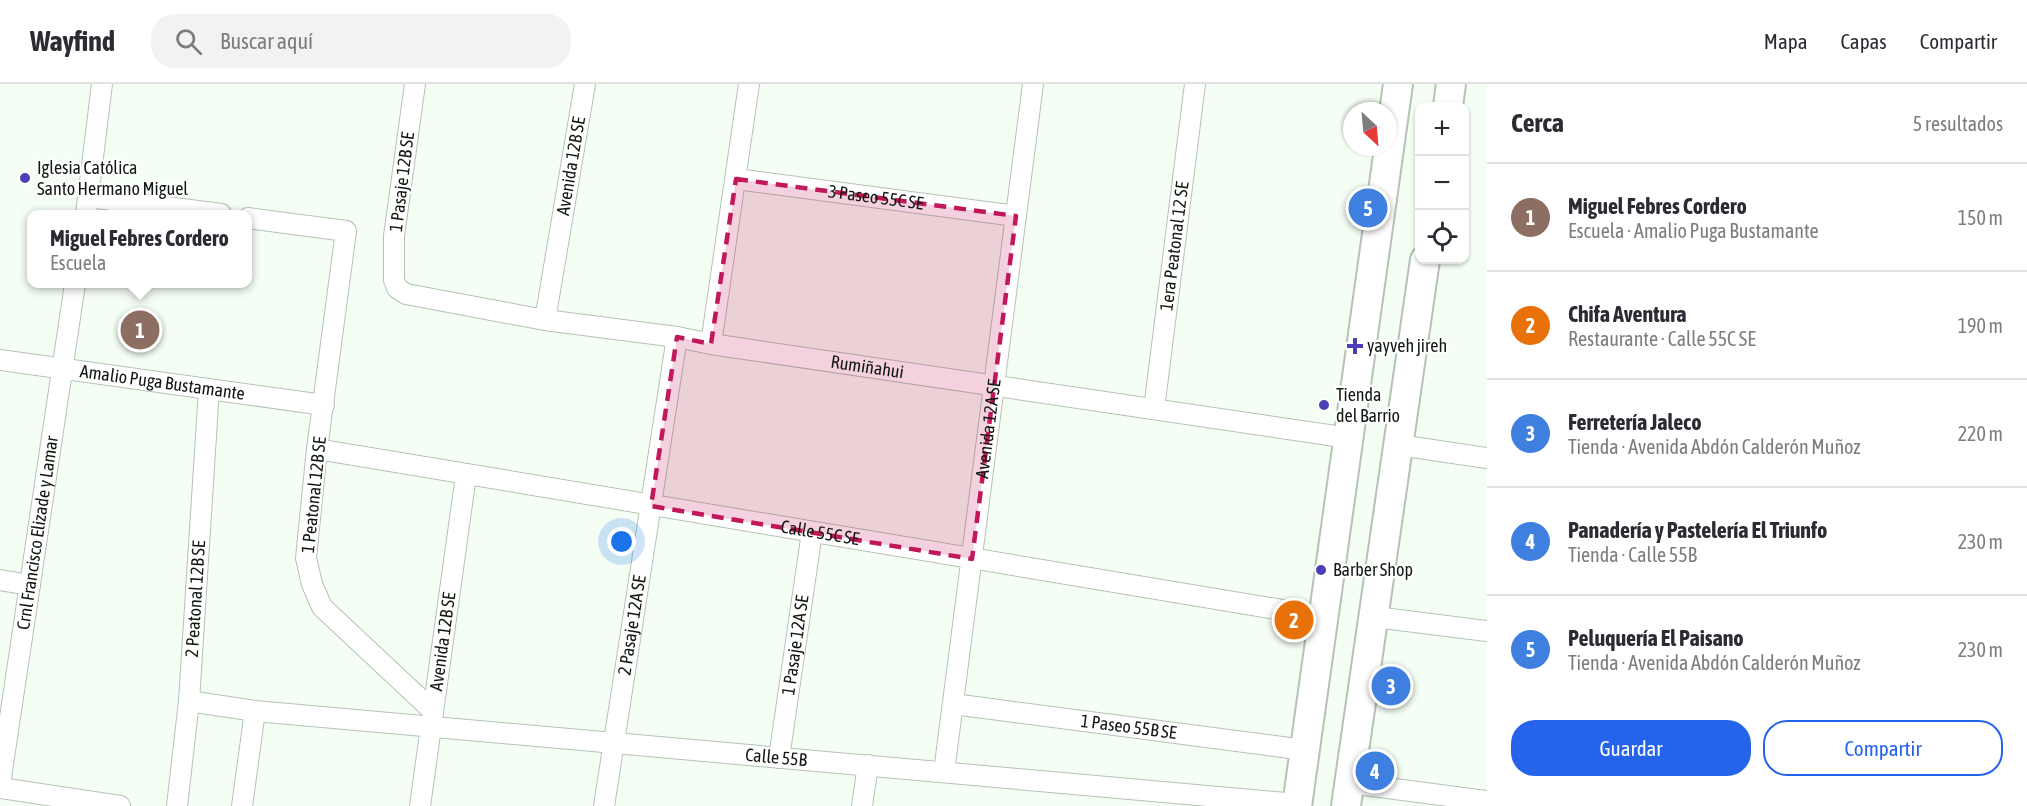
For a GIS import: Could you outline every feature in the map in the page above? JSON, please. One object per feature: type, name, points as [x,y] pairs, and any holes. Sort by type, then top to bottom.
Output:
[{"type":"main road","points":[[1297,805],[1398,84]]},
{"type":"main road","points":[[1449,102],[1451,84]]},
{"type":"main road","points":[[1348,795],[1424,264]]},
{"type":"street","points":[[102,84],[87,206],[154,210]]},
{"type":"street","name":"1 Pasaje 12B SE","points":[[394,280],[394,236],[415,84]]},
{"type":"street","name":"Avenida 12B SE","points":[[545,320],[585,84]]},
{"type":"street","points":[[711,344],[749,84]]},
{"type":"street","name":"Avenida 12A SE","points":[[944,772],[1033,84]]},
{"type":"street","name":"1era Peatonal 12 SE","points":[[1154,409],[1195,84]]},
{"type":"street","name":"3 Paseo 55C SE","points":[[735,179],[1016,216]]},
{"type":"street","name":"1 Peatonal 12B SE","points":[[252,219],[346,231],[317,449],[306,558],[312,584],[322,607],[431,718]]},
{"type":"street","name":"Rumiñahui","points":[[394,280],[397,288],[406,294],[545,320],[677,337],[711,344],[1349,438]]},
{"type":"street","name":"Crnl Francisco Elizade y Lamar","points":[[0,786],[74,288]]},
{"type":"street","name":"2 Pasaje 12A SE","points":[[604,806],[677,337]]},
{"type":"street","name":"Amalio Puga Bustamante","points":[[0,360],[324,405]]},
{"type":"street","name":"2 Peatonal 12B SE","points":[[177,806],[189,701],[208,389]]},
{"type":"street","points":[[1399,445],[1487,458]]},
{"type":"street","name":"Calle 55C SE","points":[[317,449],[1324,617]]},
{"type":"street","name":"Avenida 12B SE","points":[[420,806],[466,475]]},
{"type":"street","name":"1 Pasaje 12A SE","points":[[779,758],[812,532]]},
{"type":"street","points":[[0,580],[30,585]]},
{"type":"street","points":[[1375,617],[1487,631]]},
{"type":"street","name":"Calle 55B","points":[[189,701],[255,711],[431,718],[612,743],[944,772],[1116,797],[1297,805]]},
{"type":"street","name":"1 Paseo 55B SE","points":[[953,704],[1305,750]]},
{"type":"street","points":[[242,806],[255,711]]},
{"type":"street","points":[[862,806],[868,765]]},
{"type":"street","points":[[0,786],[120,806]]},
{"type":"street","points":[[1348,795],[1487,801]]},
{"type":"highlighted area","points":[[736,179],[1016,216],[972,559],[651,506],[677,337],[711,344]]},
{"type":"place","name":"Iglesia Católica Santo Hermano Miguel","points":[[25,178]]},
{"type":"place","name":"Peluquería El Paisano","points":[[1368,208]]},
{"type":"place","name":"Miguel Febres Cordero","points":[[140,330]]},
{"type":"place","name":"yayveh jireh","points":[[1355,346]]},
{"type":"place","name":"Tienda del Barrio","points":[[1324,405]]},
{"type":"place","name":"Barber Shop","points":[[1321,570]]},
{"type":"place","name":"Chifa Aventura","points":[[1294,620]]},
{"type":"place","name":"Ferretería Jaleco","points":[[1391,686]]},
{"type":"place","name":"Panadería y Pastelería El Triunfo","points":[[1375,771]]}]
